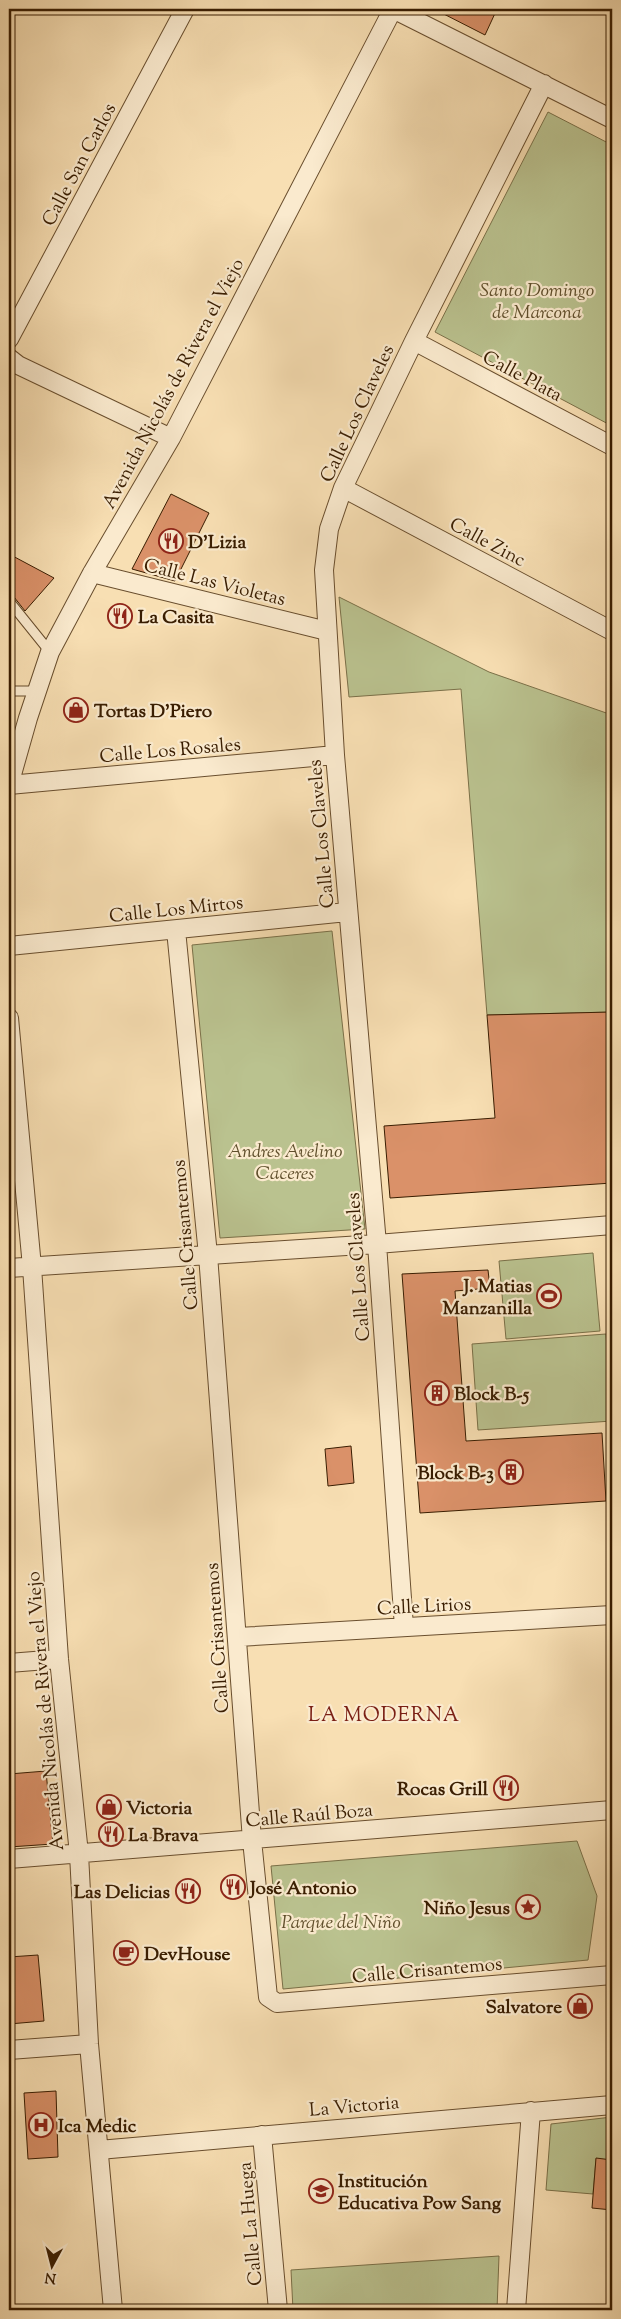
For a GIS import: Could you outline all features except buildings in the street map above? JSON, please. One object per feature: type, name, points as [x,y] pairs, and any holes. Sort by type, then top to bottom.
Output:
[{"type":"street","name":"Calle San Carlos","points":[[9,339],[186,9]]},
{"type":"street","points":[[393,9],[612,119]]},
{"type":"street","name":"Avenida Nicolás de Rivera el Viejo","points":[[9,785],[36,691],[50,652],[92,573],[171,438],[393,9]]},
{"type":"street","name":"Calle Los Claveles","points":[[404,1627],[377,1244],[335,754],[324,570],[329,529],[343,488],[414,341],[544,84]]},
{"type":"street","name":"Calle Plata","points":[[414,341],[612,446]]},
{"type":"street","points":[[9,358],[18,365],[171,438]]},
{"type":"street","name":"Calle Zinc","points":[[343,488],[612,631]]},
{"type":"street","name":"Calle Las Violetas","points":[[92,573],[327,631]]},
{"type":"street","name":"Calle Los Rosales","points":[[9,785],[335,754]]},
{"type":"street","name":"Calle Los Mirtos","points":[[9,946],[348,912]]},
{"type":"street","name":"Calle Crisantemos","points":[[176,930],[208,1255],[252,1840],[268,1998],[277,2003],[612,1975]]},
{"type":"street","name":"Avenida Nicolás de Rivera el Viejo","points":[[9,1018],[12,1097],[32,1266],[59,1659],[79,1854],[88,2044],[112,2310]]},
{"type":"street","points":[[9,1268],[377,1244],[612,1225]]},
{"type":"street","name":"Calle Lirios","points":[[238,1637],[612,1615]]},
{"type":"street","points":[[9,1663],[59,1659]]},
{"type":"street","name":"Calle Raúl Boza","points":[[9,1859],[612,1810]]},
{"type":"street","points":[[9,2050],[88,2044]]},
{"type":"street","name":"La Victoria","points":[[99,2150],[262,2134],[612,2105]]},
{"type":"street","points":[[516,2310],[531,2112]]},
{"type":"street","name":"Calle La Huega","points":[[262,2134],[278,2310]]},
{"type":"lane","points":[[9,601],[50,652]]},
{"type":"lane","points":[[9,691],[36,691]]},
{"type":"green space","name":"Santo Domingo de Marcona","points":[[548,112],[612,145],[612,426],[435,332]]},
{"type":"green space","points":[[339,597],[489,672],[612,715],[612,1012],[487,1015],[461,689],[349,697]]},
{"type":"green space","name":"Andres Avelino Caceres","points":[[332,931],[365,1229],[220,1238],[192,945]]},
{"type":"green space","name":"J. Matias Manzanilla","points":[[593,1253],[600,1331],[506,1339],[499,1261]]},
{"type":"green space","name":"J. Matias Manzanilla","points":[[606,1334],[612,1421],[478,1430],[472,1344]]},
{"type":"green space","name":"Parque del Niño","points":[[577,1841],[597,1896],[588,1960],[283,1989],[271,1866]]},
{"type":"green space","points":[[612,2117],[612,2160],[596,2159],[593,2194],[546,2190],[551,2124]]},
{"type":"green space","points":[[499,2256],[497,2310],[293,2310],[291,2270]]},
{"type":"place","name":"D'Lizia","points":[[171,541]]},
{"type":"place","name":"La Casita","points":[[120,616]]},
{"type":"place","name":"Tortas D'Piero","points":[[76,710]]},
{"type":"place","name":"J. Matias Manzanilla","points":[[549,1296]]},
{"type":"place","name":"Block B-5","points":[[437,1393]]},
{"type":"place","name":"Block B-3","points":[[511,1472]]},
{"type":"place","name":"Rocas Grill","points":[[506,1788]]},
{"type":"place","name":"Victoria","points":[[109,1807]]},
{"type":"place","name":"La Brava","points":[[111,1834]]},
{"type":"place","name":"José Antonio","points":[[233,1887]]},
{"type":"place","name":"Las Delicias","points":[[188,1891]]},
{"type":"place","name":"Niño Jesus","points":[[528,1907]]},
{"type":"place","name":"DevHouse","points":[[126,1953]]},
{"type":"place","name":"Salvatore","points":[[580,2006]]},
{"type":"place","name":"Ica Medic","points":[[41,2125]]},
{"type":"place","name":"Institución Educativa Pow Sang","points":[[321,2191]]},
{"type":"district","name":"LA MODERNA","points":[[384,1714]]}]
